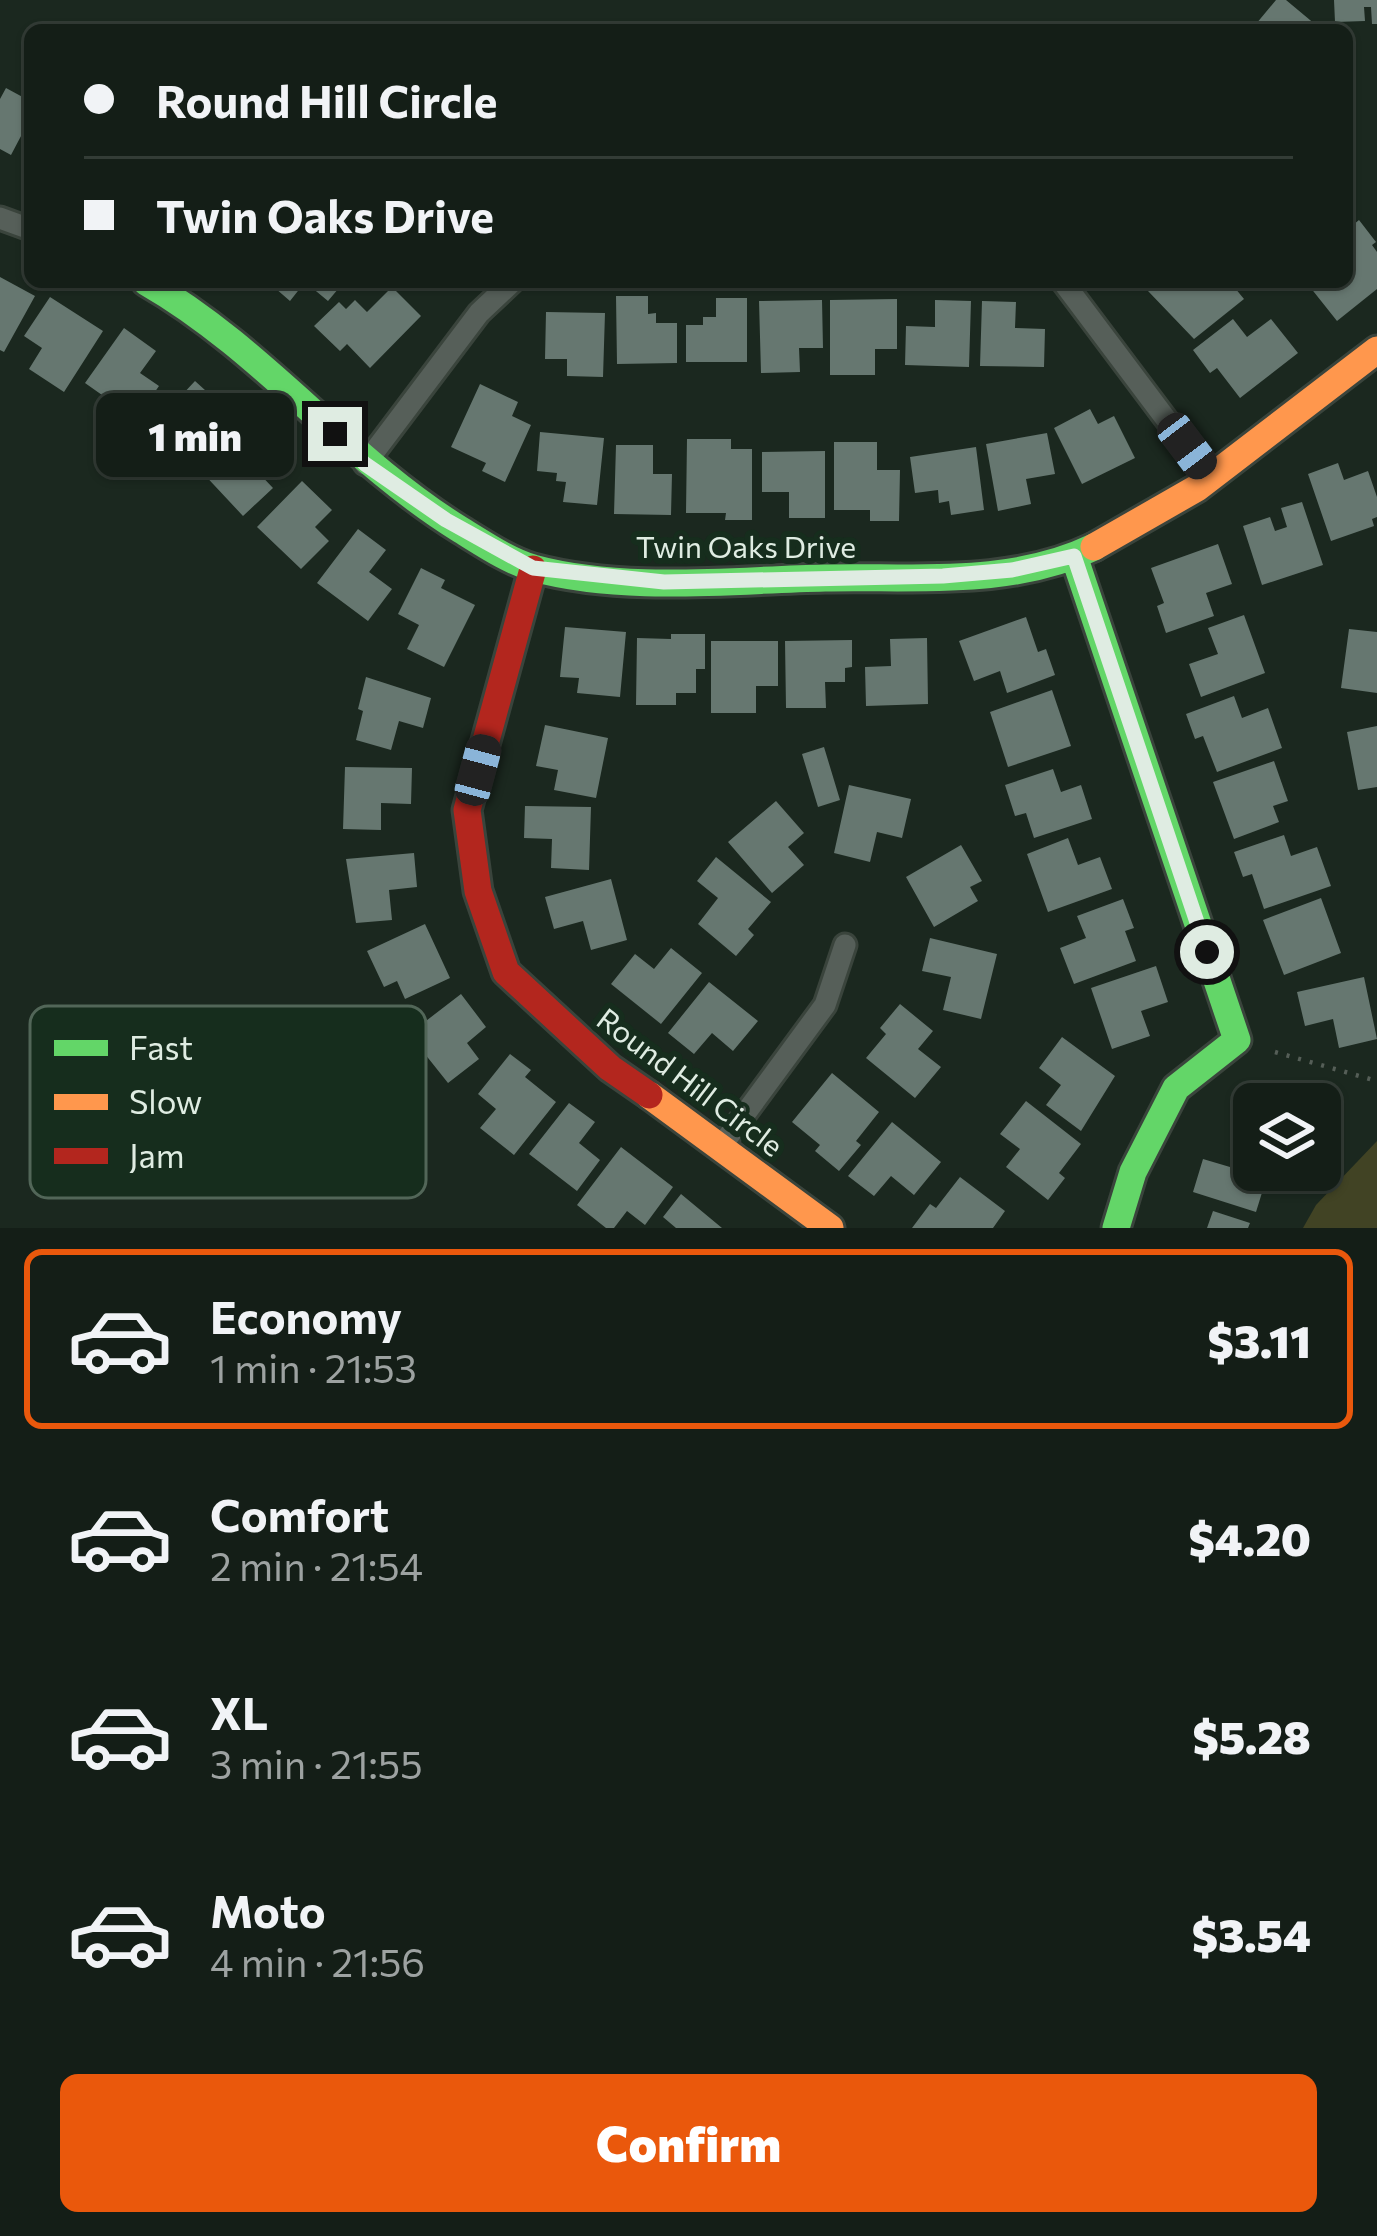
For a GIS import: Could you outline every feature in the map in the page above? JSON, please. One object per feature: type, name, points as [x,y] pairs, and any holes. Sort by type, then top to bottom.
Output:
[{"type":"street","name":"Twin Oaks Drive","points":[[158,288],[179,298],[273,375],[365,464],[446,520],[533,568],[664,582],[943,576],[1012,570],[1074,556],[1145,521],[1211,479],[1377,350]]},
{"type":"street","points":[[365,464],[479,313],[506,288]]},
{"type":"street","points":[[1068,288],[1211,479]]},
{"type":"street","points":[[1074,556],[1237,1040],[1176,1088],[1133,1172],[1116,1228]]},
{"type":"street","name":"Round Hill Circle","points":[[533,568],[466,810],[478,891],[506,972],[610,1068],[722,1145],[830,1228]]},
{"type":"street","points":[[722,1145],[824,1005],[845,945]]},
{"type":"path","points":[[1276,1052],[1377,1081]]},
{"type":"green space","points":[[1377,1141],[1377,1228],[1303,1228],[1329,1191],[1341,1191],[1341,1179]]},
{"type":"building","points":[[1276,0],[1286,0],[1315,24],[1256,24]]},
{"type":"building","points":[[1334,0],[1377,0],[1377,24],[1372,24],[1371,7],[1364,7],[1365,21],[1335,22]]},
{"type":"building","points":[[6,88],[24,98],[24,130],[11,155],[0,149],[0,99]]},
{"type":"building","points":[[1359,220],[1376,242],[1372,245],[1377,252],[1377,289],[1337,321],[1311,288],[1353,288],[1353,225]]},
{"type":"building","points":[[0,277],[35,296],[4,352],[0,350]]},
{"type":"building","points":[[275,288],[300,288],[290,301]]},
{"type":"building","points":[[312,288],[339,288],[328,301]]},
{"type":"building","points":[[393,288],[421,316],[370,368],[347,344],[340,351],[314,326],[339,302],[346,309],[355,300],[367,312]]},
{"type":"building","points":[[1235,288],[1244,299],[1194,339],[1148,291]]},
{"type":"building","points":[[616,296],[648,296],[648,314],[656,313],[656,323],[677,323],[677,363],[617,364]]},
{"type":"building","points":[[50,297],[103,331],[64,392],[29,369],[42,348],[24,336]]},
{"type":"building","points":[[716,298],[747,298],[747,362],[686,362],[686,325],[703,325],[703,317],[716,317]]},
{"type":"building","points":[[897,299],[897,349],[875,349],[875,375],[830,375],[830,300]]},
{"type":"building","points":[[822,300],[823,348],[799,348],[800,372],[761,373],[759,301]]},
{"type":"building","points":[[935,300],[971,301],[969,367],[905,365],[906,326],[935,327]]},
{"type":"building","points":[[982,301],[1016,302],[1015,328],[1045,329],[1044,367],[980,366]]},
{"type":"building","points":[[546,312],[605,313],[603,377],[567,376],[567,359],[545,359]]},
{"type":"building","points":[[1233,319],[1247,337],[1271,319],[1298,353],[1240,398],[1217,368],[1210,373],[1193,350]]},
{"type":"building","points":[[124,328],[156,351],[140,373],[159,386],[136,419],[85,383]]},
{"type":"building","points":[[195,381],[237,419],[192,467],[155,433],[163,425],[168,430],[177,420],[167,411]]},
{"type":"building","points":[[480,384],[518,402],[512,416],[531,425],[505,482],[482,471],[486,463],[451,447]]},
{"type":"building","points":[[1090,409],[1098,424],[1114,416],[1135,458],[1082,484],[1054,428]]},
{"type":"building","points":[[250,424],[272,449],[253,467],[273,488],[243,516],[200,470]]},
{"type":"building","points":[[540,432],[604,438],[597,505],[563,502],[566,482],[556,481],[557,473],[537,471]]},
{"type":"building","points":[[1047,433],[1055,474],[1026,479],[1031,504],[998,511],[986,444]]},
{"type":"building","points":[[687,439],[731,439],[731,449],[752,449],[752,520],[725,520],[726,513],[686,513]]},
{"type":"building","points":[[834,442],[877,442],[877,470],[900,470],[899,521],[870,521],[870,510],[834,510]]},
{"type":"building","points":[[616,445],[653,445],[653,474],[672,474],[671,515],[614,514]]},
{"type":"building","points":[[976,447],[984,510],[951,515],[949,501],[939,503],[938,490],[915,493],[910,457]]},
{"type":"building","points":[[825,451],[825,518],[789,518],[789,492],[762,492],[762,452]]},
{"type":"building","points":[[1338,463],[1344,480],[1368,471],[1377,497],[1377,517],[1372,519],[1374,526],[1331,541],[1308,474]]},
{"type":"building","points":[[302,481],[332,510],[315,527],[329,541],[301,569],[257,527]]},
{"type":"building","points":[[1302,502],[1323,565],[1262,585],[1243,526],[1270,517],[1275,531],[1287,527],[1281,508]]},
{"type":"building","points":[[358,529],[386,550],[369,572],[392,589],[368,621],[317,583]]},
{"type":"building","points":[[1218,544],[1232,584],[1206,593],[1214,616],[1166,633],[1157,606],[1164,603],[1151,568]]},
{"type":"building","points":[[421,568],[445,580],[441,588],[475,605],[444,667],[407,649],[419,625],[398,614]]},
{"type":"building","points":[[1244,615],[1265,673],[1201,697],[1189,664],[1218,654],[1208,628]]},
{"type":"building","points":[[1026,617],[1038,652],[1046,649],[1055,675],[1007,693],[1000,671],[974,681],[959,641]]},
{"type":"building","points":[[565,627],[626,632],[620,697],[577,693],[579,678],[560,677]]},
{"type":"building","points":[[1349,629],[1377,632],[1377,693],[1341,688]]},
{"type":"building","points":[[671,634],[705,634],[705,669],[696,669],[696,693],[676,693],[676,705],[636,705],[637,638],[671,639]]},
{"type":"building","points":[[927,638],[928,704],[866,706],[865,667],[891,666],[890,639]]},
{"type":"building","points":[[852,640],[852,667],[845,668],[845,682],[825,682],[826,708],[786,708],[785,641]]},
{"type":"building","points":[[711,641],[778,641],[778,686],[756,686],[756,713],[711,713]]},
{"type":"building","points":[[366,677],[431,698],[423,728],[399,721],[391,750],[356,740]]},
{"type":"building","points":[[1052,690],[1071,746],[1008,767],[990,712]]},
{"type":"building","points":[[1234,696],[1242,718],[1268,708],[1282,748],[1217,772],[1203,736],[1195,739],[1186,714]]},
{"type":"building","points":[[545,725],[608,738],[596,798],[554,790],[558,770],[536,766]]},
{"type":"building","points":[[1377,726],[1377,787],[1358,790],[1347,732]]},
{"type":"building","points":[[824,747],[840,800],[818,807],[802,754]]},
{"type":"building","points":[[1274,761],[1288,801],[1273,806],[1279,822],[1234,839],[1213,782]]},
{"type":"building","points":[[345,767],[412,768],[411,804],[381,803],[381,830],[343,829]]},
{"type":"building","points":[[1053,769],[1061,792],[1081,785],[1092,819],[1034,838],[1026,813],[1015,816],[1005,785]]},
{"type":"building","points":[[849,785],[911,799],[902,838],[877,832],[870,862],[834,853]]},
{"type":"building","points":[[776,801],[804,833],[788,847],[804,865],[772,893],[728,842]]},
{"type":"building","points":[[525,806],[591,807],[589,870],[551,868],[552,839],[524,838]]},
{"type":"building","points":[[1284,835],[1291,856],[1317,847],[1331,886],[1264,909],[1252,874],[1243,877],[1234,852]]},
{"type":"building","points":[[1068,838],[1078,865],[1100,857],[1112,889],[1048,912],[1027,854]]},
{"type":"building","points":[[961,845],[982,881],[970,887],[978,901],[934,927],[906,877]]},
{"type":"building","points":[[414,853],[417,887],[389,890],[392,920],[356,923],[346,859]]},
{"type":"building","points":[[716,857],[771,902],[748,929],[754,935],[736,956],[698,924],[718,898],[697,881]]},
{"type":"building","points":[[611,879],[627,940],[591,950],[583,921],[554,929],[545,897]]},
{"type":"building","points":[[1321,898],[1341,953],[1284,975],[1263,920]]},
{"type":"building","points":[[1123,899],[1134,928],[1125,931],[1136,961],[1074,984],[1060,948],[1086,938],[1077,916]]},
{"type":"building","points":[[425,924],[450,978],[405,999],[397,981],[384,987],[367,951]]},
{"type":"building","points":[[930,938],[997,954],[981,1019],[943,1010],[951,977],[922,971]]},
{"type":"building","points":[[671,948],[702,973],[661,1024],[611,984],[635,954],[654,969]]},
{"type":"building","points":[[1156,966],[1168,1002],[1141,1011],[1150,1036],[1112,1049],[1091,988]]},
{"type":"building","points":[[1364,977],[1377,1039],[1339,1048],[1333,1019],[1305,1026],[1297,992]]},
{"type":"building","points":[[709,982],[758,1021],[733,1051],[712,1033],[694,1054],[668,1033]]},
{"type":"building","points":[[461,994],[486,1027],[467,1043],[479,1059],[448,1083],[426,1055],[426,1021]]},
{"type":"building","points":[[900,1004],[933,1031],[918,1049],[941,1067],[915,1098],[866,1058],[886,1034],[880,1028]]},
{"type":"building","points":[[1062,1037],[1115,1076],[1081,1131],[1046,1105],[1061,1085],[1039,1068]]},
{"type":"building","points":[[510,1054],[531,1070],[525,1077],[556,1102],[514,1155],[480,1128],[496,1109],[478,1094]]},
{"type":"building","points":[[832,1073],[879,1112],[856,1141],[861,1145],[839,1171],[815,1151],[820,1145],[792,1122]]},
{"type":"building","points":[[1026,1101],[1081,1144],[1059,1173],[1065,1178],[1048,1200],[1006,1167],[1020,1149],[1000,1134]]},
{"type":"building","points":[[569,1103],[595,1122],[579,1143],[600,1160],[577,1191],[529,1154]]},
{"type":"building","points":[[892,1122],[941,1162],[914,1195],[891,1176],[874,1196],[848,1176]]},
{"type":"building","points":[[621,1147],[673,1187],[645,1225],[627,1211],[614,1228],[606,1228],[577,1205]]},
{"type":"building","points":[[1233,1157],[1233,1191],[1262,1191],[1256,1212],[1193,1192],[1203,1159],[1230,1167]]},
{"type":"building","points":[[960,1177],[1005,1211],[993,1228],[912,1228],[930,1204],[936,1208]]},
{"type":"building","points":[[681,1194],[722,1228],[676,1228],[663,1217]]},
{"type":"building","points":[[1213,1211],[1250,1223],[1248,1228],[1207,1228]]},
{"type":"traffic: fast","points":[[155,288],[228,339],[419,502],[496,551],[533,568],[641,583],[962,577],[1030,568],[1094,547]]},
{"type":"traffic: fast","points":[[1074,556],[1237,1040],[1176,1088],[1133,1172],[1116,1228]]},
{"type":"traffic: slow","points":[[1094,547],[1197,488],[1377,350]]},
{"type":"traffic: slow","points":[[649,1095],[830,1228]]},
{"type":"traffic: jam","points":[[533,569],[467,810],[478,891],[506,972],[610,1068],[649,1095]]},
{"type":"route","points":[[335,434],[365,464],[446,520],[533,568],[664,582],[943,576],[1012,570],[1074,556],[1207,952]]}]
